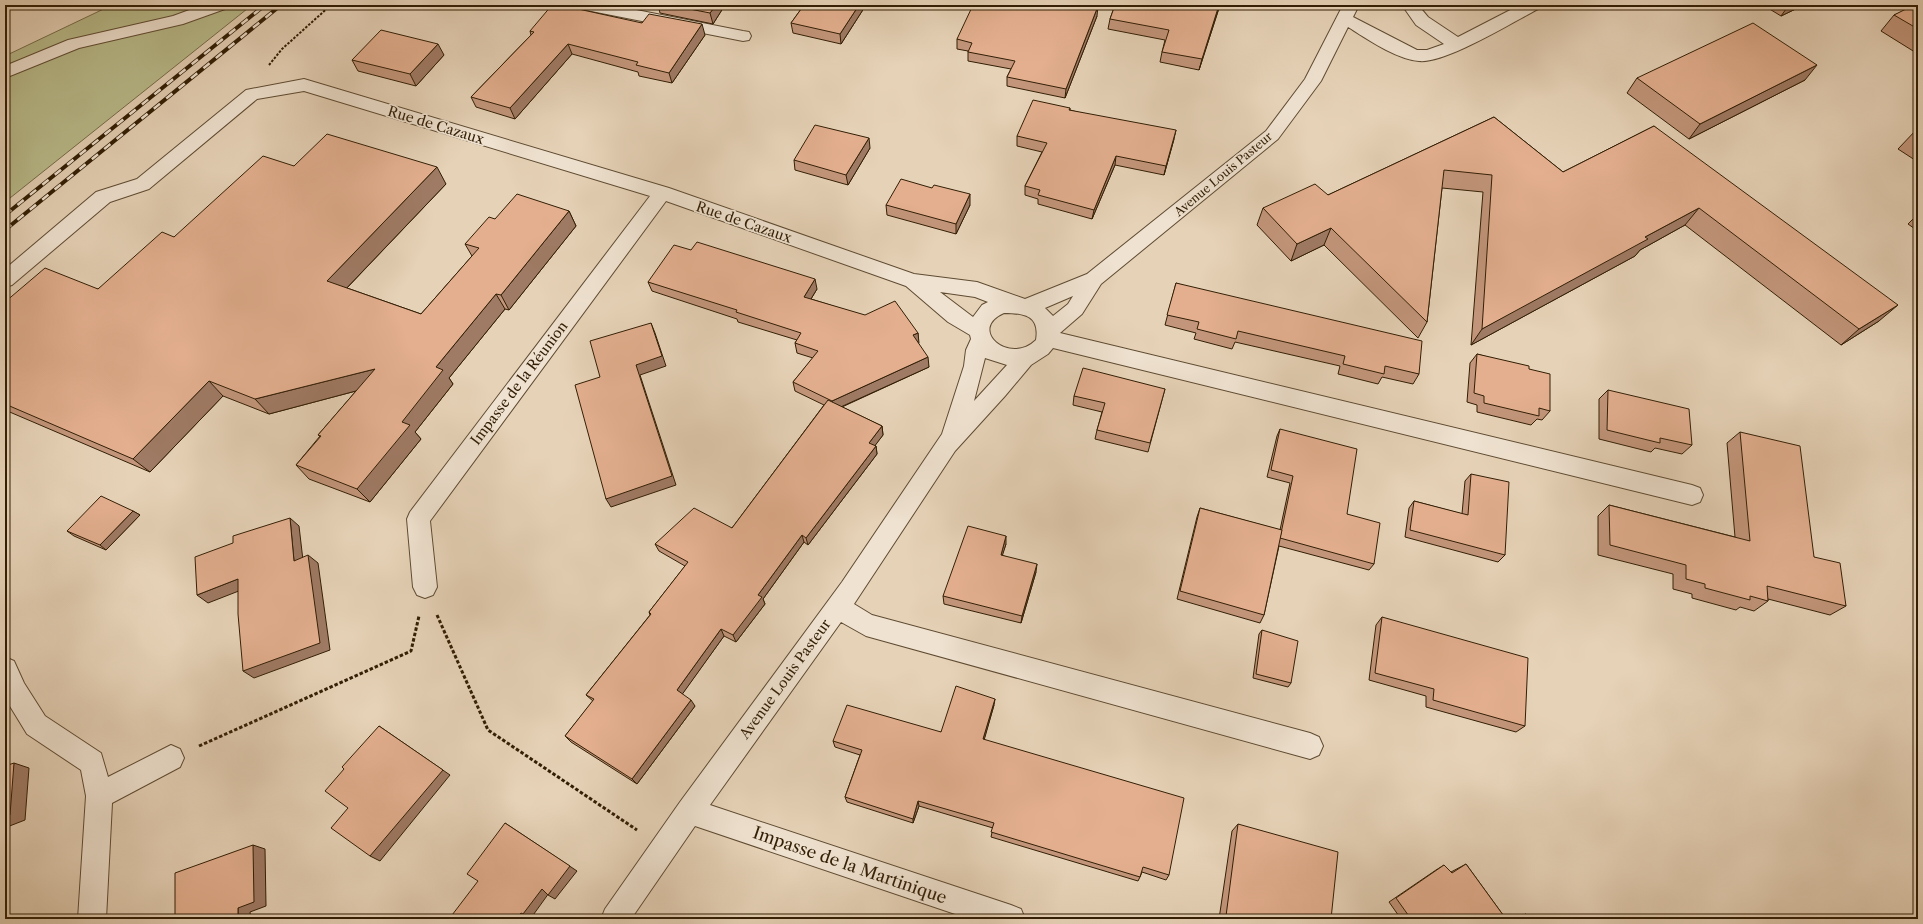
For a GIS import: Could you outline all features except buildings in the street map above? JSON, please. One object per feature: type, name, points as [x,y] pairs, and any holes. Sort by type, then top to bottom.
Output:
[{"type":"street","points":[[5,72],[74,44],[177,20],[219,5]]},
{"type":"street","points":[[586,5],[743,36]]},
{"type":"street","points":[[1410,5],[1422,21],[1456,44]]},
{"type":"street","name":"Avenue Louis Pasteur","points":[[1020,305],[1094,279],[1272,135],[1312,81],[1348,12],[1406,52],[1420,56],[1435,54],[1532,5]]},
{"type":"street","name":"Rue de Cazaux","points":[[5,280],[103,197],[143,184],[252,94],[304,85],[662,193],[913,281],[977,290],[1020,305]]},
{"type":"street","name":"Impasse de la Réunion","points":[[425,587],[418,519],[662,193]]},
{"type":"street","name":"Avenue Louis Pasteur","points":[[1047,335],[1076,309],[1094,279]]},
{"type":"street","name":"Rue de Cazaux","points":[[913,281],[979,335]]},
{"type":"street","points":[[1020,305],[1037,312],[1045,322],[1047,335],[1045,342],[1038,351],[1026,357],[1013,358],[999,356],[988,349],[979,335],[981,320],[989,311],[1000,306],[1020,305]]},
{"type":"street","name":"Avenue Louis Pasteur","points":[[952,437],[972,371],[979,335]]},
{"type":"street","points":[[1047,335],[1692,495]]},
{"type":"street","name":"Avenue Louis Pasteur","points":[[615,919],[662,847],[838,607],[952,437],[997,391],[1026,357]]},
{"type":"street","points":[[838,607],[866,626],[1310,746]]},
{"type":"street","points":[[5,669],[15,692],[36,725],[92,762],[99,796],[92,919]]},
{"type":"street","points":[[99,796],[171,758]]},
{"type":"street","name":"Impasse de la Martinique","points":[[689,811],[1011,919]]},
{"type":"path","points":[[268,91],[267,68],[270,61],[331,5]]},
{"type":"path","points":[[171,758],[412,651],[425,587]]},
{"type":"path","points":[[425,587],[488,730],[662,847]]},
{"type":"green space","points":[[112,5],[252,5],[5,202],[5,56]]},
{"type":"railway","points":[[5,215],[265,5]]},
{"type":"railway","points":[[5,230],[281,5]]}]
